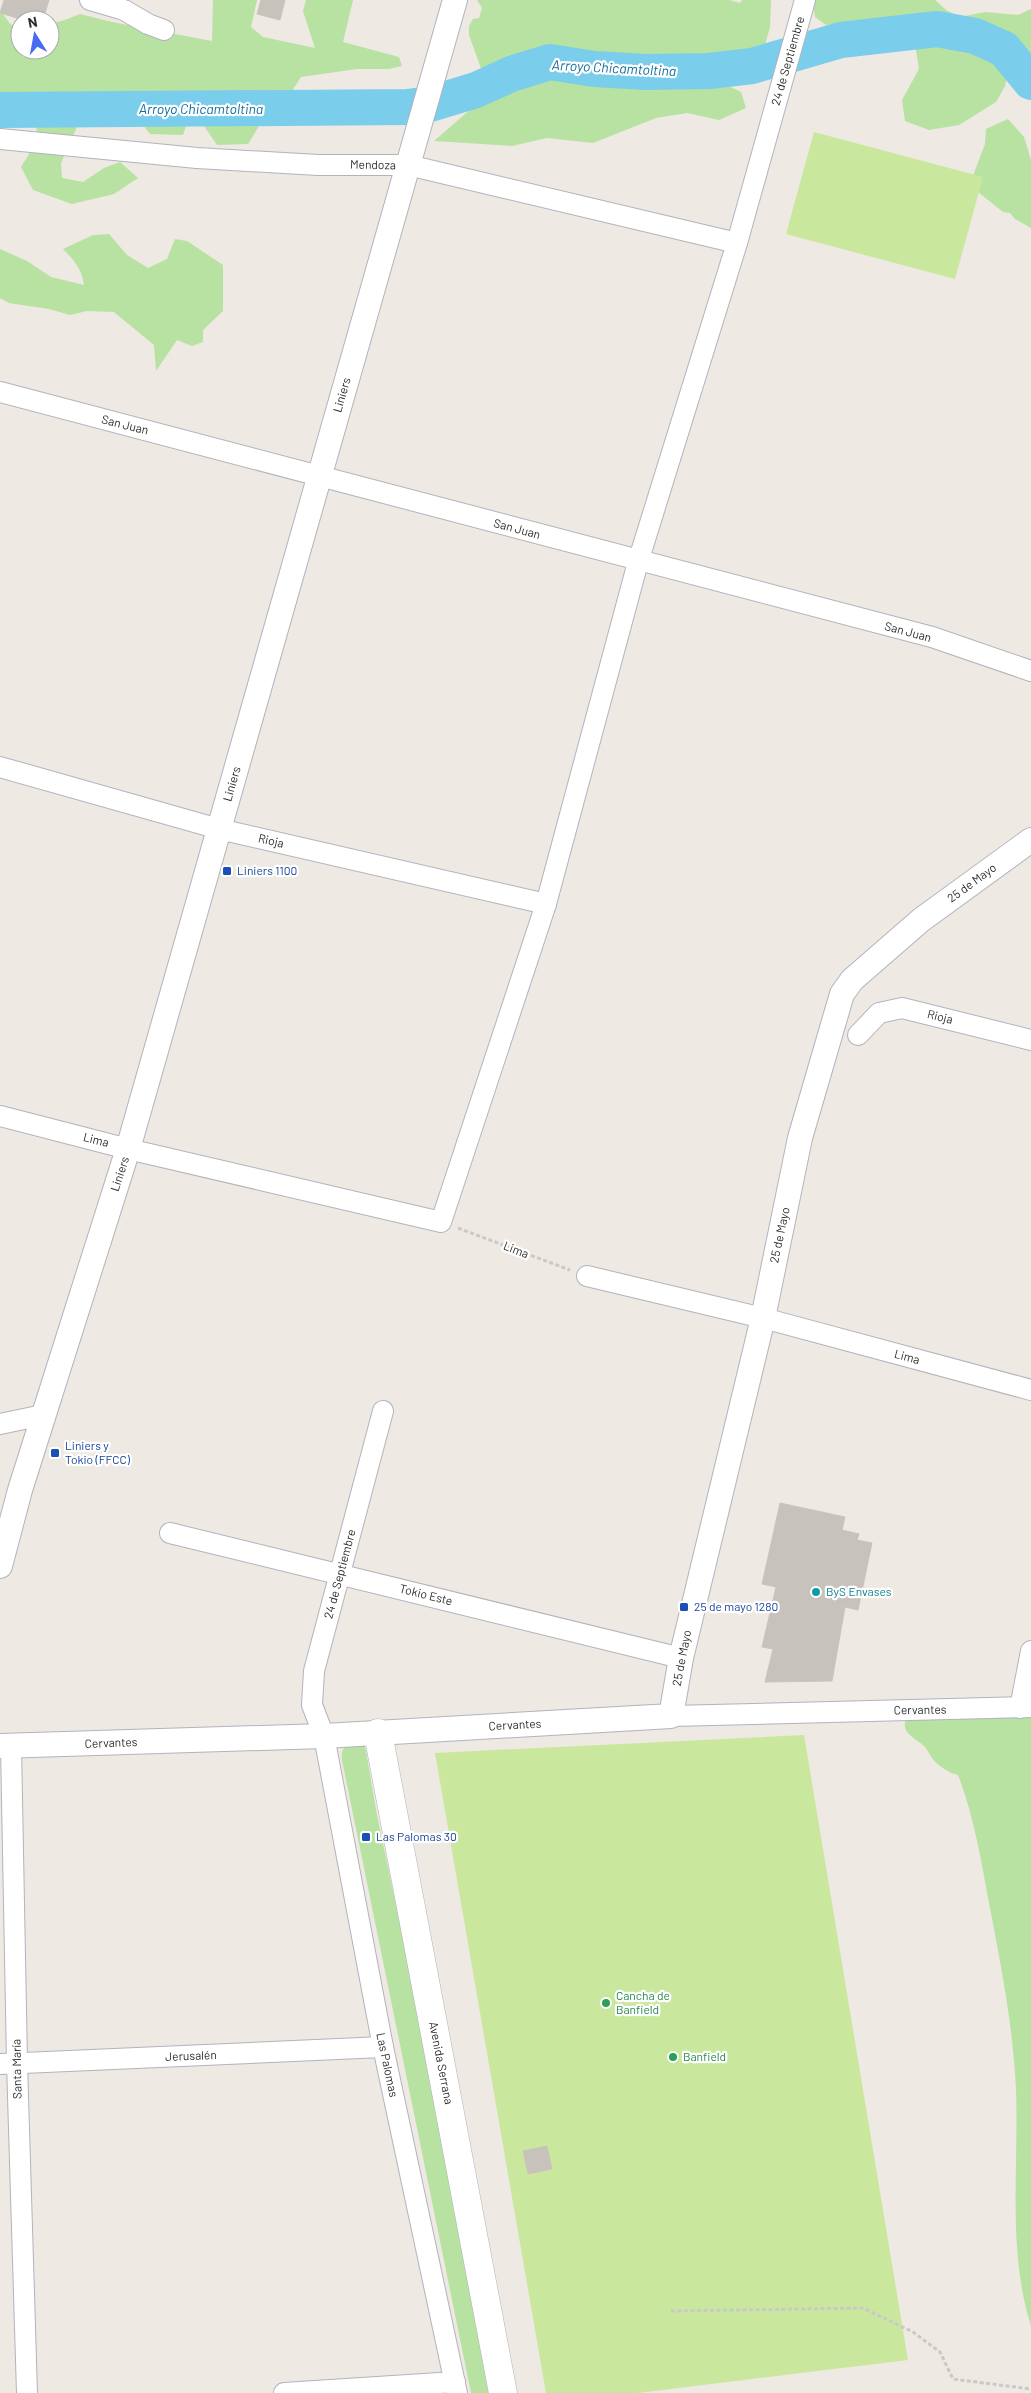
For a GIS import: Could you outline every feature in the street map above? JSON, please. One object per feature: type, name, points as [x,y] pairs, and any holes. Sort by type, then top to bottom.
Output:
[{"type":"main road","name":"Avenida Serrana","points":[[378,1733],[503,2393]]},
{"type":"street","points":[[90,0],[124,10],[148,24],[164,30]]},
{"type":"street","name":"Liniers","points":[[0,1566],[43,1415],[128,1149],[455,0]]},
{"type":"street","name":"24 de Septiembre","points":[[441,1222],[546,904],[638,562],[737,243],[805,0]]},
{"type":"street","name":"Mendoza","points":[[0,139],[206,158],[318,165],[408,165],[737,243]]},
{"type":"street","name":"San Juan","points":[[0,392],[320,475],[638,562],[932,638],[1031,671]]},
{"type":"street","name":"Rioja","points":[[0,768],[219,829],[546,904]]},
{"type":"street","name":"25 de Mayo","points":[[671,1716],[681,1658],[763,1318],[800,1138],[842,994],[852,980],[920,920],[1030,840]]},
{"type":"street","name":"Rioja","points":[[858,1035],[879,1013],[902,1008],[1031,1040]]},
{"type":"street","name":"Lima","points":[[0,1116],[128,1149],[441,1222]]},
{"type":"street","name":"Lima","points":[[587,1276],[763,1318],[1031,1390]]},
{"type":"street","name":"24 de Septiembre","points":[[324,1736],[312,1705],[312,1688],[383,1411]]},
{"type":"street","points":[[0,1424],[43,1415]]},
{"type":"street","name":"Tokio Este","points":[[170,1533],[681,1658]]},
{"type":"street","points":[[1026,1707],[1031,1651]]},
{"type":"street","name":"Cervantes","points":[[5,1746],[324,1736],[671,1716],[1026,1707]]},
{"type":"street","name":"Las Palomas","points":[[324,1736],[383,2047],[456,2388]]},
{"type":"street","name":"Santa María","points":[[5,1746],[8,2063],[26,2393]]},
{"type":"street","name":"Jerusalén","points":[[8,2063],[383,2047]]},
{"type":"street","points":[[284,2393],[456,2388]]},
{"type":"path","name":"Lima","points":[[441,1222],[587,1276]]},
{"type":"path","points":[[671,2311],[863,2308],[913,2332],[940,2352],[953,2379],[1031,2389]]},
{"type":"green space","points":[[213,0],[257,0],[251,27],[263,37],[315,48],[303,11],[306,0],[353,0],[343,42],[399,57],[402,66],[389,69],[357,69],[301,77],[292,91],[274,102],[248,144],[217,145],[198,117],[190,115],[183,135],[150,134],[133,112],[107,113],[77,127],[61,163],[62,178],[83,182],[104,168],[120,162],[138,178],[114,194],[72,204],[33,190],[21,167],[35,143],[37,130],[34,115],[0,111],[0,10],[10,24],[10,60],[60,60],[60,21],[80,14],[212,41]]},
{"type":"green space","points":[[477,0],[729,0],[740,3],[742,0],[771,0],[770,27],[765,45],[751,52],[736,55],[729,86],[741,92],[746,108],[719,120],[687,113],[656,118],[593,143],[547,138],[512,146],[434,141],[479,102],[483,74],[469,35],[469,26],[473,19],[479,18],[482,8]]},
{"type":"green space","points":[[812,0],[935,0],[946,10],[960,17],[985,12],[1018,15],[1031,9],[1031,68],[1010,65],[1005,86],[996,102],[959,125],[929,130],[905,121],[902,100],[919,69],[912,26],[896,21],[826,25],[815,17]]},
{"type":"green space","points":[[1008,119],[1024,137],[1031,160],[1031,228],[1015,219],[1010,213],[1003,212],[973,188],[971,181],[985,144],[986,129]]},
{"type":"green space","points":[[814,132],[983,177],[955,279],[786,234]]},
{"type":"green space","points":[[109,234],[127,255],[148,268],[167,259],[175,239],[187,241],[223,265],[223,311],[203,330],[203,342],[192,346],[177,340],[156,371],[154,345],[114,312],[87,311],[70,315],[49,309],[9,303],[0,298],[0,249],[27,261],[51,277],[84,285],[77,265],[63,249],[93,235]]},
{"type":"green space","points":[[1031,1708],[1031,2326],[1019,2268],[1016,2238],[1017,2119],[1012,2042],[1002,1972],[976,1838],[958,1775],[947,1771],[937,1764],[924,1746],[908,1733],[905,1725],[909,1715]]},
{"type":"green space","name":"Banfield","points":[[804,1735],[908,2360],[638,2393],[546,2393],[435,1753]]},
{"type":"green space","points":[[352,1743],[364,1744],[366,1751],[491,2393],[471,2393],[342,1760],[343,1749]]},
{"type":"building","points":[[4,0],[49,0],[46,10],[10,10],[10,16],[0,13]]},
{"type":"building","points":[[261,0],[285,0],[280,20],[257,14]]},
{"type":"building","name":"ByS Envases","points":[[780,1503],[845,1517],[842,1530],[859,1534],[857,1540],[872,1543],[858,1610],[845,1607],[832,1681],[765,1682],[773,1649],[762,1647],[776,1587],[762,1584]]},
{"type":"building","points":[[547,2146],[552,2169],[528,2174],[523,2151]]},
{"type":"waterway","name":"Arroyo Chicamtoltina","points":[[0,110],[407,107],[430,104],[476,90],[511,74],[550,62],[594,69],[646,72],[709,71],[752,66],[841,40],[937,29],[975,36],[1004,49],[1031,82]]},
{"type":"place","name":"Liniers 1100","points":[[227,871]]},
{"type":"place","name":"Liniers y Tokio (FFCC)","points":[[55,1453]]},
{"type":"place","name":"ByS Envases","points":[[816,1592]]},
{"type":"place","name":"25 de mayo 1280","points":[[684,1607]]},
{"type":"place","name":"Las Palomas 30","points":[[366,1837]]},
{"type":"place","name":"Cancha de Banfield","points":[[606,2003]]},
{"type":"place","name":"Banfield","points":[[673,2057]]}]
